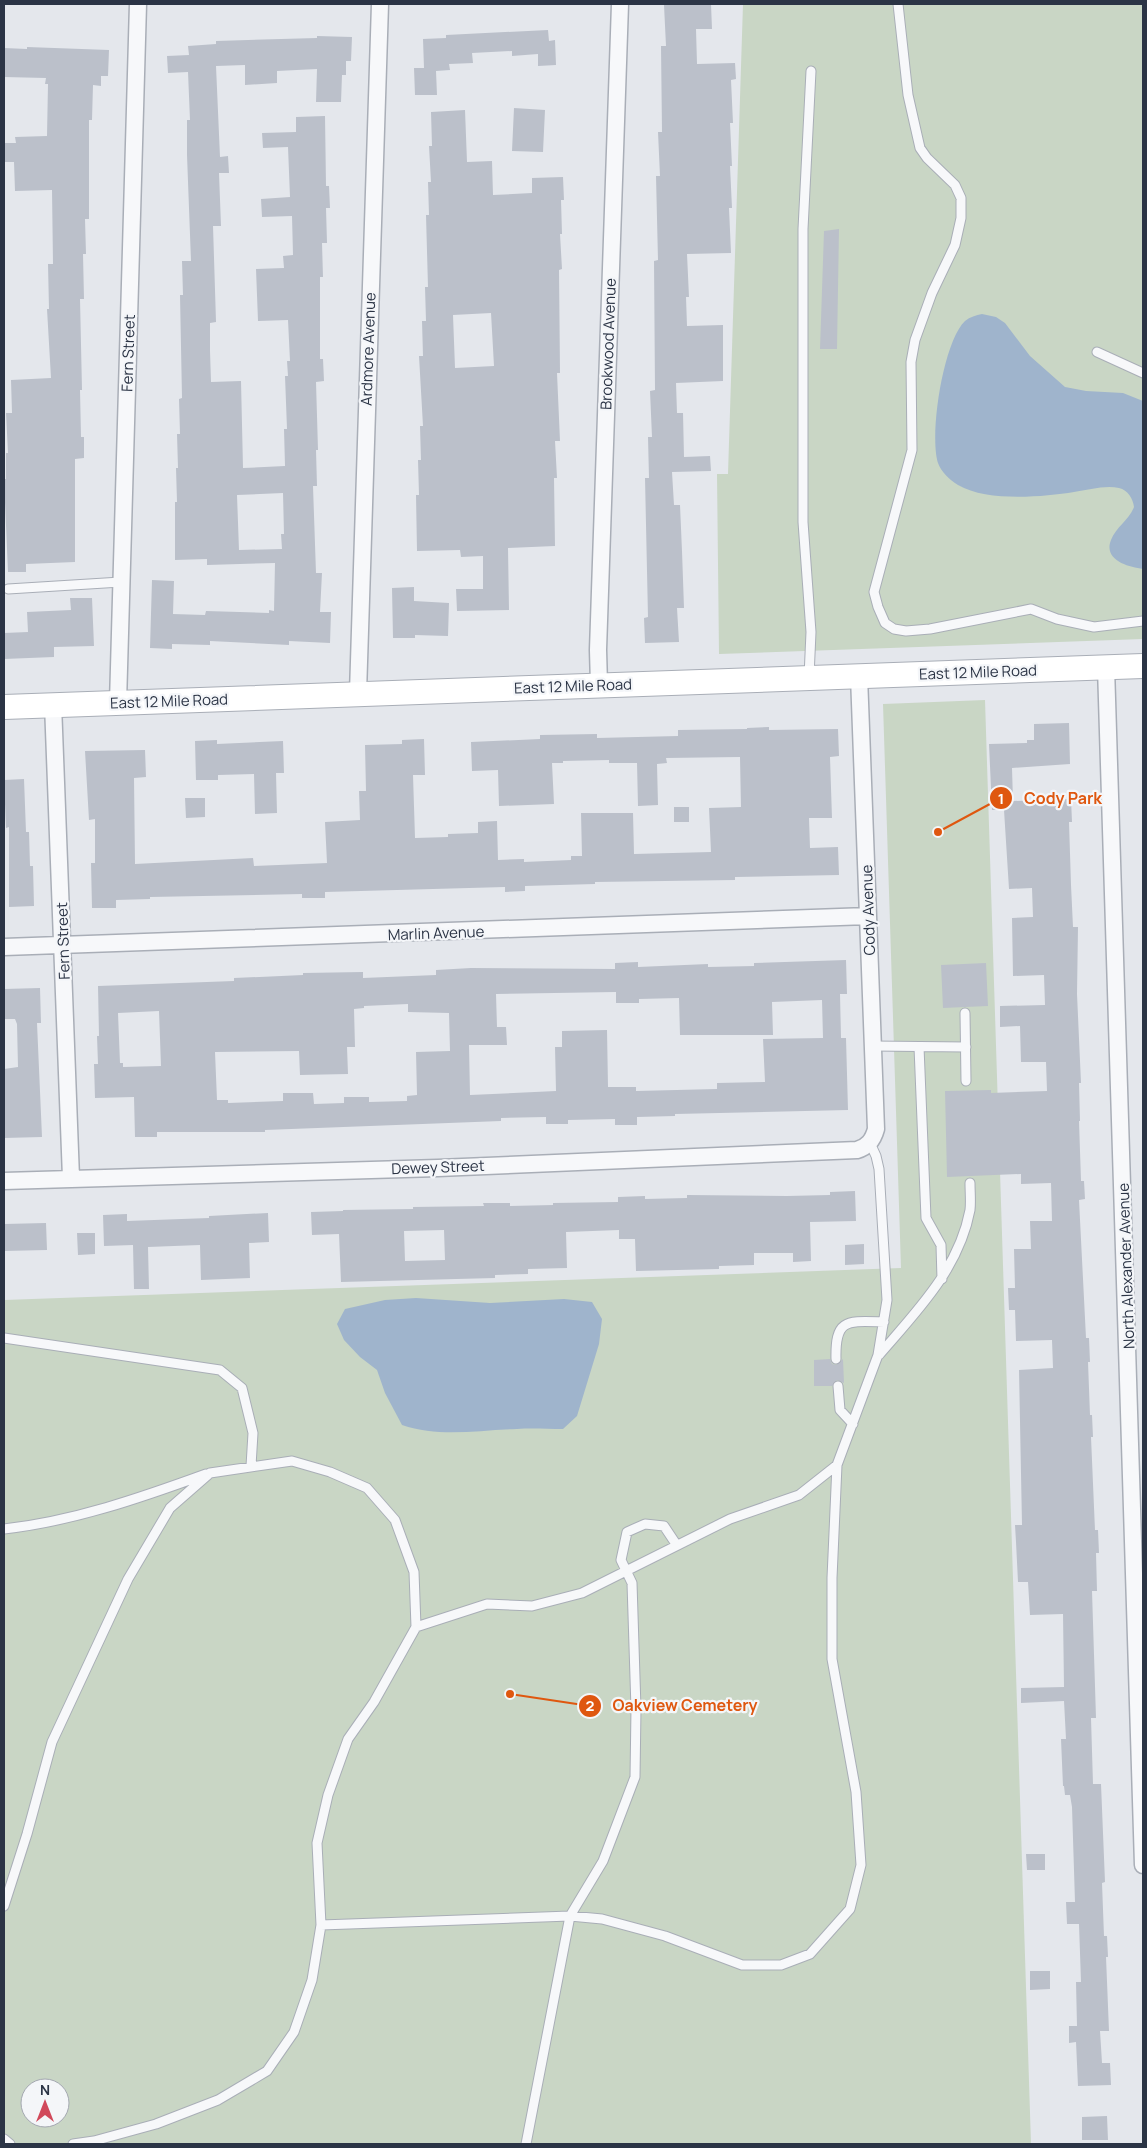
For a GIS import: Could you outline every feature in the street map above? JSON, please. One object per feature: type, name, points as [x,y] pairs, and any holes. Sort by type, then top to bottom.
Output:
[{"type":"main road","name":"East 12 Mile Road","points":[[4,707],[1143,666]]},
{"type":"street","name":"Fern Street","points":[[118,702],[138,4]]},
{"type":"street","name":"Ardmore Avenue","points":[[358,693],[380,4]]},
{"type":"street","name":"Brookwood Avenue","points":[[599,685],[620,4]]},
{"type":"street","name":"North Alexander Avenue","points":[[1106,668],[1136,1388],[1143,1865]]},
{"type":"street","name":"Cody Avenue","points":[[859,676],[876,1129],[870,1144]]},
{"type":"street","name":"Fern Street","points":[[53,704],[71,1178]]},
{"type":"street","name":"Marlin Avenue","points":[[4,947],[868,916]]},
{"type":"street","name":"Dewey Street","points":[[4,1181],[428,1168],[837,1151],[857,1150],[870,1144]]},
{"type":"lane","points":[[898,4],[908,96],[920,148],[927,158],[955,185],[961,198],[961,218],[955,245],[932,293],[915,340],[911,362],[912,450],[874,592],[878,607],[885,623],[894,629],[906,631],[930,629],[1031,609],[1057,619],[1094,627],[1143,621]]},
{"type":"lane","points":[[809,678],[811,632],[803,522],[803,229],[811,71]]},
{"type":"lane","points":[[1097,352],[1143,373]]},
{"type":"lane","points":[[8,589],[121,582]]},
{"type":"lane","points":[[965,1013],[966,1081]]},
{"type":"lane","points":[[873,1046],[966,1047]]},
{"type":"lane","points":[[919,1047],[926,1218],[941,1245],[942,1279]]},
{"type":"lane","points":[[321,1925],[570,1916],[602,1919],[665,1936],[742,1964],[782,1964],[810,1954],[850,1909],[861,1865],[856,1792],[832,1659],[832,1578],[837,1466],[878,1355],[887,1300],[879,1169],[876,1156],[870,1144]]},
{"type":"lane","points":[[878,1355],[942,1279],[962,1240],[970,1208],[970,1183]]},
{"type":"lane","points":[[836,1359],[838,1331],[845,1325],[860,1322],[884,1322]]},
{"type":"lane","points":[[4,1338],[220,1370],[242,1388],[253,1433],[251,1466]]},
{"type":"lane","points":[[838,1386],[840,1410],[853,1424]]},
{"type":"lane","points":[[4,1529],[33,1526],[79,1515],[144,1497],[210,1473],[292,1461],[330,1472],[367,1488],[395,1520],[414,1572],[416,1627],[374,1702],[348,1740],[328,1795],[317,1843],[321,1925],[312,1980],[294,2032],[267,2071],[218,2100],[156,2124],[94,2141],[72,2144]]},
{"type":"lane","points":[[416,1627],[487,1604],[532,1606],[582,1593],[676,1544],[730,1519],[799,1495],[837,1466]]},
{"type":"lane","points":[[4,1906],[27,1834],[52,1742],[128,1579],[170,1508],[210,1473]]},
{"type":"lane","points":[[526,2144],[570,1916],[603,1861],[635,1777],[636,1709],[632,1583],[621,1560],[627,1532],[645,1524],[664,1526],[676,1544]]},
{"type":"lane","points":[[4,2139],[10,2144]]},
{"type":"green space","points":[[743,4],[1143,4],[1143,639],[719,654],[717,474],[728,474]]},
{"type":"green space","points":[[985,700],[1031,2144],[4,2144],[4,1300],[901,1268],[883,704]]},
{"type":"water","points":[[982,314],[996,317],[1005,323],[1030,356],[1065,387],[1086,391],[1123,393],[1143,401],[1143,569],[1118,561],[1111,553],[1109,547],[1113,535],[1134,507],[1130,495],[1122,489],[1108,487],[1046,495],[999,496],[984,494],[958,485],[941,470],[938,463],[935,432],[944,368],[957,332],[965,321],[973,316]]},
{"type":"water","points":[[416,1298],[490,1303],[564,1299],[592,1302],[602,1319],[599,1344],[577,1416],[563,1429],[445,1432],[416,1429],[402,1425],[385,1393],[377,1370],[360,1357],[344,1340],[337,1324],[345,1309],[385,1300]]},
{"type":"building","points":[[711,4],[712,29],[696,29],[697,64],[735,63],[736,79],[731,80],[733,123],[730,123],[732,166],[730,166],[732,208],[729,208],[731,253],[687,254],[689,297],[686,297],[687,326],[723,325],[723,381],[676,383],[677,413],[683,413],[684,457],[710,456],[711,471],[672,472],[674,505],[680,505],[682,551],[684,608],[677,608],[679,642],[645,643],[644,618],[648,617],[645,478],[649,478],[648,437],[652,437],[650,391],[655,390],[654,261],[658,260],[656,176],[660,176],[658,132],[662,132],[661,46],[666,46],[664,5]]},
{"type":"building","points":[[548,30],[549,41],[555,40],[556,65],[538,66],[538,54],[512,56],[512,51],[472,53],[473,63],[449,64],[450,70],[436,71],[437,95],[415,95],[414,68],[424,68],[423,39],[446,38],[446,35]]},
{"type":"building","points":[[317,36],[352,37],[351,61],[346,61],[346,75],[342,75],[341,102],[316,102],[317,69],[277,71],[277,83],[245,85],[245,65],[216,66],[220,157],[228,156],[229,173],[219,173],[221,226],[213,226],[216,322],[210,323],[210,351],[211,382],[241,381],[243,468],[285,466],[284,429],[287,429],[285,376],[288,376],[287,361],[290,361],[288,320],[258,321],[256,269],[284,268],[283,256],[293,255],[292,216],[262,217],[261,199],[290,197],[288,147],[263,148],[262,133],[296,132],[296,117],[325,116],[326,186],[329,186],[330,208],[326,208],[327,243],[322,243],[323,277],[320,277],[320,359],[323,359],[324,381],[316,382],[317,486],[313,486],[316,573],[322,573],[320,612],[331,612],[330,643],[289,641],[289,645],[210,641],[210,645],[172,644],[172,649],[150,648],[152,580],[174,581],[173,614],[205,615],[206,611],[269,613],[269,610],[274,611],[275,563],[207,565],[207,559],[175,560],[176,468],[178,468],[177,434],[180,434],[179,399],[182,398],[180,295],[183,295],[182,261],[191,261],[187,155],[187,120],[190,120],[188,72],[168,73],[167,56],[189,55],[188,46],[216,44],[216,41],[317,38]],"holes":[[[283,493],[284,534],[281,534],[282,549],[239,550],[237,495]]]},
{"type":"building","points":[[27,47],[109,50],[108,76],[101,76],[101,86],[93,85],[92,120],[89,120],[89,219],[85,219],[86,254],[83,254],[84,299],[80,299],[81,437],[84,437],[84,458],[75,459],[75,562],[26,564],[26,572],[8,572],[4,479],[6,479],[6,453],[8,453],[6,413],[12,413],[11,380],[51,378],[47,309],[49,309],[48,264],[53,264],[52,190],[15,191],[14,162],[4,162],[4,143],[16,143],[15,137],[47,136],[48,84],[45,84],[46,78],[4,77],[4,48],[27,49]]},
{"type":"building","points":[[514,108],[545,110],[543,152],[512,151]]},
{"type":"building","points":[[465,110],[467,162],[492,161],[493,195],[532,193],[532,178],[563,177],[564,200],[561,200],[562,234],[560,234],[562,269],[559,270],[560,373],[557,373],[560,441],[555,441],[557,478],[554,478],[555,546],[508,548],[509,610],[457,611],[456,589],[483,589],[483,556],[461,557],[460,550],[417,551],[416,495],[419,495],[418,460],[421,460],[420,426],[423,426],[419,356],[423,356],[422,321],[426,321],[425,287],[428,287],[426,215],[429,215],[428,182],[431,182],[429,146],[432,146],[431,112]],"holes":[[[491,313],[494,366],[455,368],[453,315]]]},
{"type":"building","points":[[839,229],[837,349],[820,349],[824,231]]},
{"type":"building","points":[[414,587],[414,601],[449,603],[448,636],[415,635],[415,638],[393,638],[392,588]]},
{"type":"building","points":[[70,598],[92,598],[94,646],[54,647],[54,657],[4,659],[4,633],[28,632],[27,612],[71,610]]},
{"type":"building","points":[[1069,723],[1070,764],[1012,768],[1013,801],[1071,799],[1072,822],[1069,822],[1073,927],[1078,927],[1077,994],[1081,1083],[1079,1083],[1079,1121],[1081,1181],[1084,1181],[1085,1199],[1079,1200],[1086,1338],[1089,1338],[1090,1362],[1088,1362],[1090,1415],[1092,1415],[1093,1437],[1091,1437],[1095,1530],[1098,1530],[1099,1553],[1096,1553],[1097,1591],[1092,1591],[1096,1718],[1091,1718],[1093,1784],[1101,1784],[1105,1882],[1102,1883],[1104,1936],[1107,1936],[1108,1957],[1106,1957],[1109,2031],[1100,2031],[1102,2063],[1110,2063],[1111,2085],[1078,2086],[1076,2042],[1069,2043],[1069,2026],[1077,2026],[1076,1982],[1081,1982],[1079,1924],[1067,1924],[1066,1902],[1075,1902],[1072,1807],[1070,1795],[1065,1795],[1063,1786],[1061,1739],[1066,1739],[1064,1701],[1021,1703],[1021,1688],[1064,1687],[1063,1614],[1030,1615],[1028,1582],[1018,1582],[1015,1525],[1022,1525],[1019,1370],[1053,1368],[1052,1340],[1016,1341],[1015,1310],[1009,1310],[1008,1288],[1015,1288],[1014,1249],[1031,1249],[1030,1221],[1052,1221],[1051,1183],[1021,1184],[1021,1174],[947,1177],[945,1091],[991,1090],[991,1093],[1047,1091],[1046,1062],[1021,1062],[1020,1026],[1000,1027],[1000,1006],[1045,1005],[1044,975],[1013,976],[1012,918],[1033,917],[1032,888],[1009,889],[1004,810],[992,810],[989,744],[1027,743],[1027,740],[1034,740],[1034,724]]},
{"type":"building","points":[[769,727],[769,730],[838,729],[839,756],[830,757],[832,818],[809,818],[810,848],[838,847],[839,875],[735,877],[735,880],[595,882],[595,884],[525,886],[525,891],[505,892],[505,887],[325,892],[325,898],[302,898],[302,894],[150,897],[150,899],[116,900],[116,908],[92,908],[91,863],[95,863],[95,819],[89,820],[85,751],[145,750],[146,777],[134,778],[135,864],[253,858],[254,866],[327,863],[325,822],[360,820],[359,791],[366,791],[365,745],[402,744],[402,740],[424,739],[425,775],[413,775],[415,838],[448,837],[448,834],[478,833],[478,822],[497,821],[498,860],[524,859],[524,862],[571,860],[571,856],[582,856],[581,813],[633,813],[634,854],[711,852],[709,808],[741,807],[740,757],[666,758],[667,763],[657,764],[658,805],[638,806],[637,763],[609,763],[609,760],[552,763],[554,804],[499,806],[498,770],[472,771],[471,742],[540,739],[540,735],[597,734],[597,738],[678,736],[678,730]]},
{"type":"building","points":[[217,740],[217,744],[283,741],[284,773],[276,773],[277,813],[255,814],[254,774],[218,775],[218,780],[196,780],[195,741]]},
{"type":"building","points":[[24,779],[26,832],[29,832],[30,866],[33,866],[34,906],[9,907],[9,827],[6,828],[4,780]]},
{"type":"building","points":[[185,798],[205,798],[205,817],[186,818]]},
{"type":"building","points":[[674,807],[689,807],[689,822],[674,822]]},
{"type":"building","points":[[846,960],[847,994],[840,994],[841,1038],[846,1038],[848,1110],[675,1114],[675,1116],[637,1117],[637,1125],[615,1125],[615,1119],[568,1120],[568,1124],[546,1124],[546,1117],[501,1118],[501,1121],[265,1130],[265,1132],[157,1132],[157,1137],[135,1137],[134,1097],[95,1098],[94,1064],[98,1064],[97,1036],[99,1036],[98,986],[234,981],[234,978],[303,975],[303,973],[363,972],[363,978],[436,975],[436,970],[471,968],[615,969],[615,963],[638,962],[638,967],[708,964],[708,967],[754,966],[754,963]],"holes":[[[616,992],[616,1003],[639,1003],[639,999],[679,998],[680,1035],[773,1035],[772,1002],[822,1000],[823,1038],[763,1039],[765,1082],[717,1083],[717,1089],[636,1091],[636,1087],[608,1087],[607,1030],[562,1031],[562,1047],[555,1047],[556,1091],[470,1095],[469,1045],[507,1045],[506,1027],[497,1027],[496,994]],[[408,1004],[408,1012],[449,1013],[450,1051],[416,1052],[417,1095],[407,1096],[407,1101],[369,1102],[369,1097],[344,1097],[344,1103],[314,1104],[313,1093],[283,1093],[283,1101],[228,1103],[228,1100],[217,1100],[215,1052],[299,1051],[300,1075],[348,1074],[347,1047],[355,1047],[354,1009],[364,1008],[364,1006]],[[159,1011],[161,1066],[123,1067],[123,1063],[120,1063],[118,1013]]]},
{"type":"building","points":[[986,963],[988,1006],[943,1008],[941,965]]},
{"type":"building","points":[[40,988],[41,1023],[37,1023],[42,1137],[4,1138],[4,1069],[18,1067],[17,1024],[15,1019],[4,1019],[4,989]]},
{"type":"building","points":[[855,1191],[856,1221],[810,1222],[811,1261],[793,1262],[793,1253],[754,1253],[754,1265],[719,1266],[719,1269],[636,1271],[635,1239],[619,1239],[619,1230],[566,1232],[567,1268],[528,1269],[528,1274],[495,1275],[495,1278],[341,1282],[339,1234],[312,1235],[311,1212],[484,1206],[483,1203],[510,1203],[510,1206],[618,1202],[618,1197],[645,1196],[645,1199],[687,1198],[687,1195],[830,1195],[830,1192]],"holes":[[[444,1230],[445,1260],[405,1261],[404,1231]]]},
{"type":"building","points":[[268,1213],[269,1242],[249,1243],[250,1278],[201,1280],[200,1245],[148,1247],[149,1289],[134,1289],[133,1245],[104,1246],[103,1215],[127,1214],[127,1221],[209,1218],[209,1216]]},
{"type":"building","points":[[46,1223],[47,1250],[4,1251],[4,1224]]},
{"type":"building","points":[[77,1233],[95,1233],[95,1254],[78,1255]]},
{"type":"building","points":[[864,1244],[864,1264],[845,1265],[845,1245]]},
{"type":"building","points":[[830,1359],[832,1364],[836,1365],[843,1359],[844,1383],[837,1380],[832,1386],[814,1386],[814,1360]]},
{"type":"building","points":[[1026,1854],[1045,1854],[1045,1870],[1027,1870]]},
{"type":"building","points":[[1030,1971],[1050,1971],[1050,1989],[1030,1990]]},
{"type":"building","points":[[1107,2116],[1108,2140],[1082,2140],[1082,2117]]},
{"type":"place","name":"Cody Park","points":[[938,832]]},
{"type":"place","name":"Oakview Cemetery","points":[[510,1694]]}]
